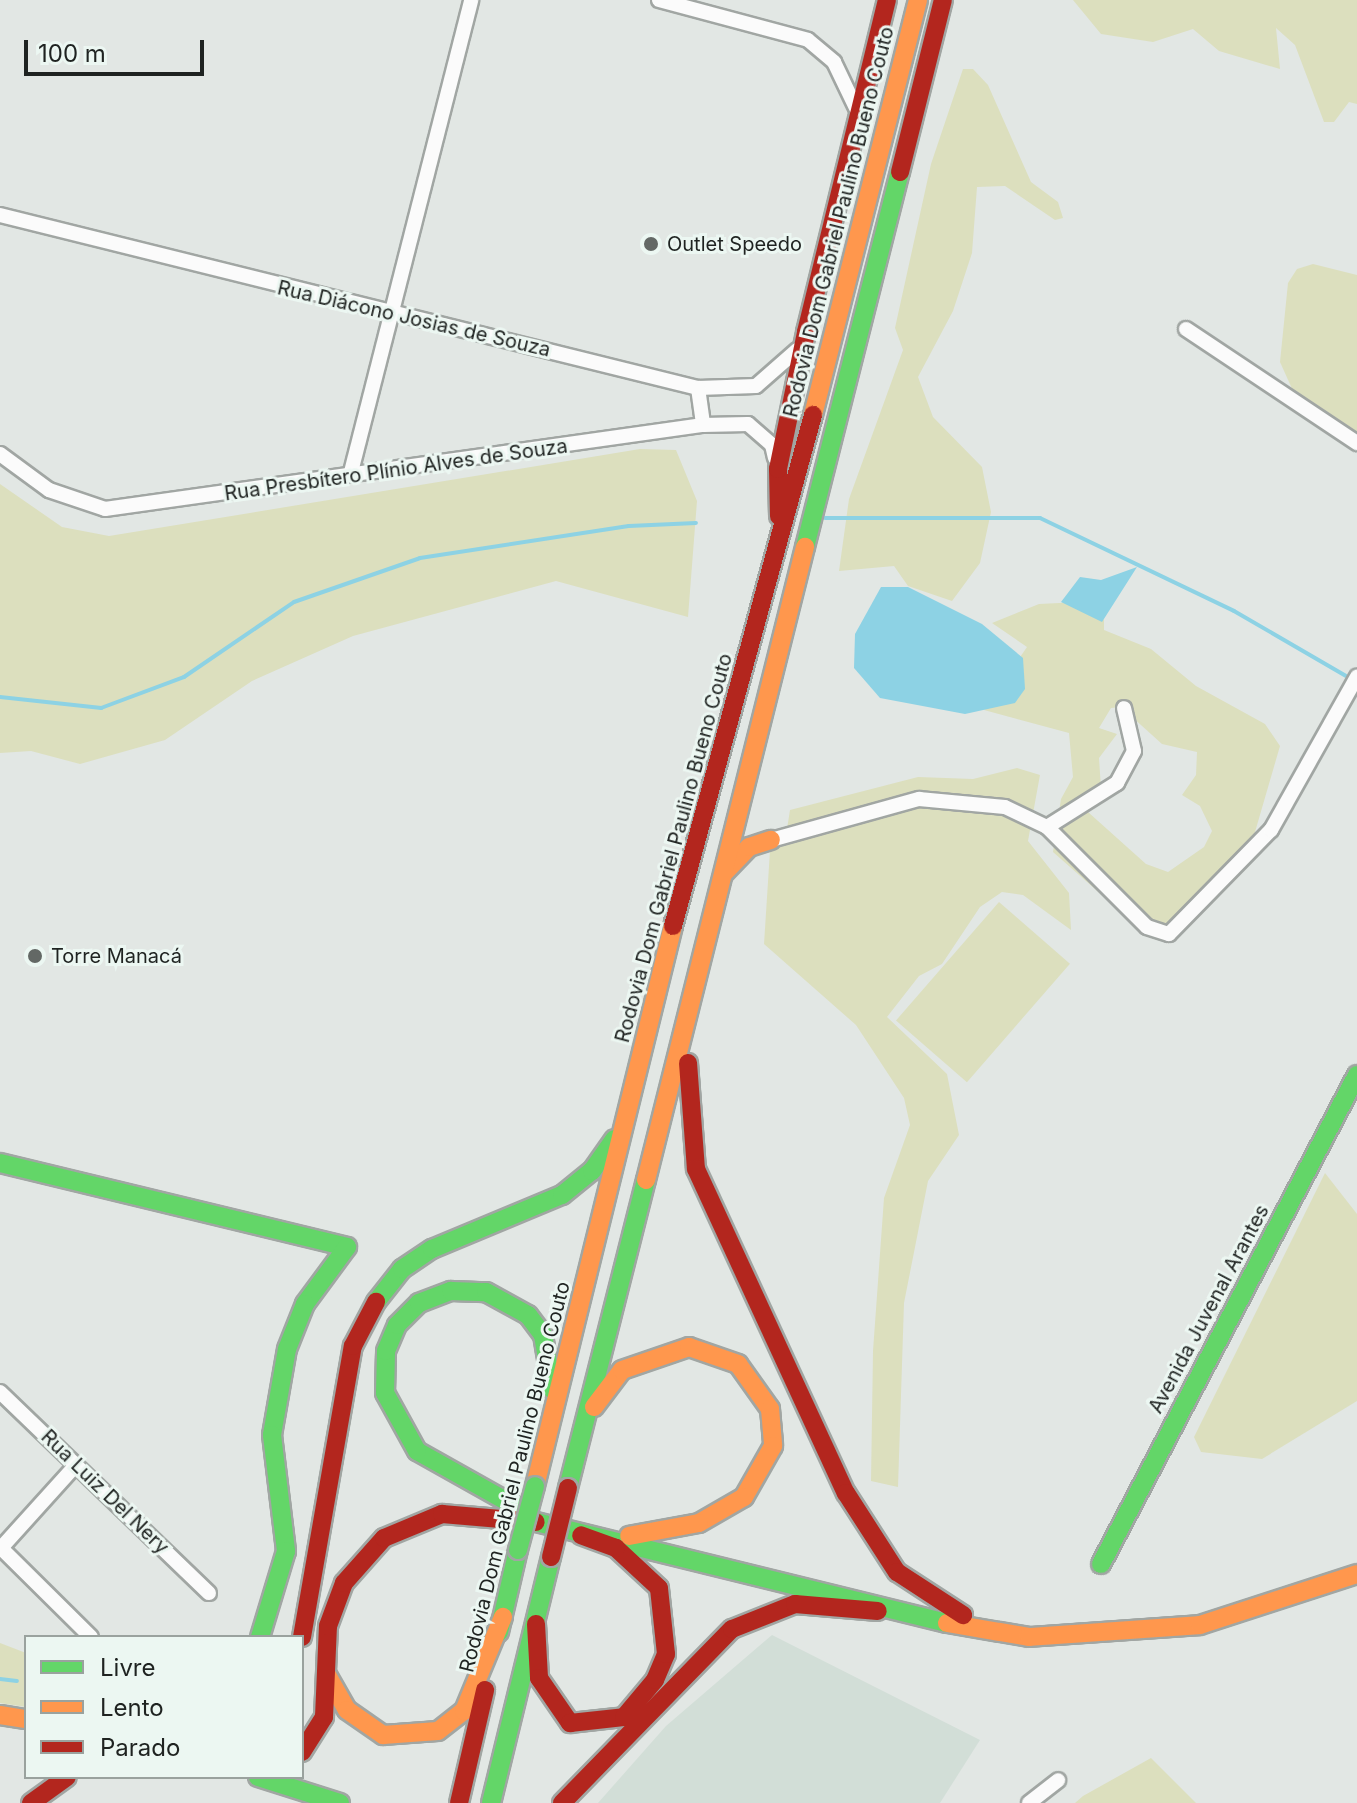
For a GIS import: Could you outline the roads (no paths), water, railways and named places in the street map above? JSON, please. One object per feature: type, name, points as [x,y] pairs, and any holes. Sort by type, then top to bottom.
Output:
[{"type":"main road","points":[[780,546],[778,469],[806,332],[887,0]]},
{"type":"main road","name":"Rodovia Dom Gabriel Paulino Bueno Couto","points":[[459,1803],[518,1550],[632,1095],[780,546],[918,0]]},
{"type":"main road","points":[[491,1803],[568,1488],[689,1024],[739,807],[943,0]]},
{"type":"main road","points":[[724,873],[749,847],[771,840],[739,807]]},
{"type":"main road","points":[[689,1024],[688,1130],[717,1227],[872,1539],[897,1572],[963,1615]]},
{"type":"main road","name":"Avenida Juvenal Arantes","points":[[1101,1564],[1357,1075]]},
{"type":"main road","points":[[302,1635],[353,1346],[371,1308],[402,1269],[432,1249],[562,1195],[592,1171],[632,1095]]},
{"type":"main road","points":[[0,1163],[347,1247],[305,1304],[287,1349],[272,1435],[286,1551],[261,1635]]},
{"type":"main road","points":[[522,1510],[446,1474],[395,1420],[383,1368],[397,1325],[419,1303],[451,1291],[507,1299],[543,1335],[553,1413]]},
{"type":"main road","points":[[587,1417],[622,1370],[689,1347],[738,1364],[770,1409],[770,1456],[744,1497],[699,1523],[629,1536]]},
{"type":"main road","points":[[304,1641],[331,1575],[383,1525],[450,1507],[522,1510],[963,1615],[1048,1624],[1142,1621],[1245,1601],[1357,1562]]},
{"type":"main road","points":[[304,1749],[324,1717],[336,1596],[384,1538],[428,1519],[467,1512],[581,1535],[878,1611],[1029,1637],[1131,1635],[1237,1617],[1357,1574]]},
{"type":"main road","points":[[536,1624],[539,1678],[555,1711],[570,1723],[591,1726],[624,1717],[655,1680],[666,1654],[659,1588],[616,1548],[581,1535]]},
{"type":"main road","points":[[562,1803],[732,1629],[795,1604],[878,1611]]},
{"type":"main road","points":[[327,1675],[347,1710],[383,1735],[438,1731],[464,1711],[503,1617]]},
{"type":"main road","points":[[502,1803],[518,1761],[523,1676]]},
{"type":"main road","points":[[0,1715],[24,1719]]},
{"type":"main road","points":[[442,1803],[479,1716]]},
{"type":"main road","points":[[31,1803],[63,1779]]},
{"type":"main road","points":[[63,1779],[63,1803]]},
{"type":"main road","points":[[264,1779],[340,1803]]},
{"type":"street","points":[[351,472],[462,16],[462,0]]},
{"type":"street","points":[[462,16],[471,0]]},
{"type":"street","points":[[659,0],[808,40],[834,62],[858,114]]},
{"type":"street","name":"Rua Diácono Josias de Souza","points":[[0,215],[698,388],[756,386],[793,358],[806,332]]},
{"type":"street","points":[[1186,329],[1357,443]]},
{"type":"street","points":[[698,388],[703,425]]},
{"type":"street","name":"Rua Presbítero Plínio Alves de Souza","points":[[0,454],[49,490],[105,509],[351,472],[703,425],[748,424],[772,445],[778,469]]},
{"type":"street","points":[[771,840],[919,799],[975,800],[1047,827],[1147,927],[1161,934],[1177,930],[1271,830],[1357,677]]},
{"type":"street","points":[[1047,827],[1117,783],[1134,751],[1124,708]]},
{"type":"street","name":"Rua Luiz Del Nery","points":[[0,1392],[209,1593]]},
{"type":"street","points":[[76,1465],[1,1548],[89,1635]]},
{"type":"street","points":[[1029,1803],[1058,1780]]},
{"type":"water","points":[[1137,567],[1102,622],[1061,602],[1080,577],[1101,580]]},
{"type":"water","points":[[881,587],[908,587],[982,624],[1023,658],[1025,689],[1015,703],[965,714],[880,698],[854,668],[855,634]]},
{"type":"waterway","points":[[825,518],[1040,518],[1234,611],[1346,676]]},
{"type":"waterway","points":[[0,697],[101,708],[184,677],[294,602],[420,558],[629,526],[696,523]]},
{"type":"waterway","points":[[0,1679],[17,1681]]},
{"type":"place","name":"Outlet Speedo","points":[[651,244]]},
{"type":"place","name":"Torre Manacá","points":[[35,956]]}]
